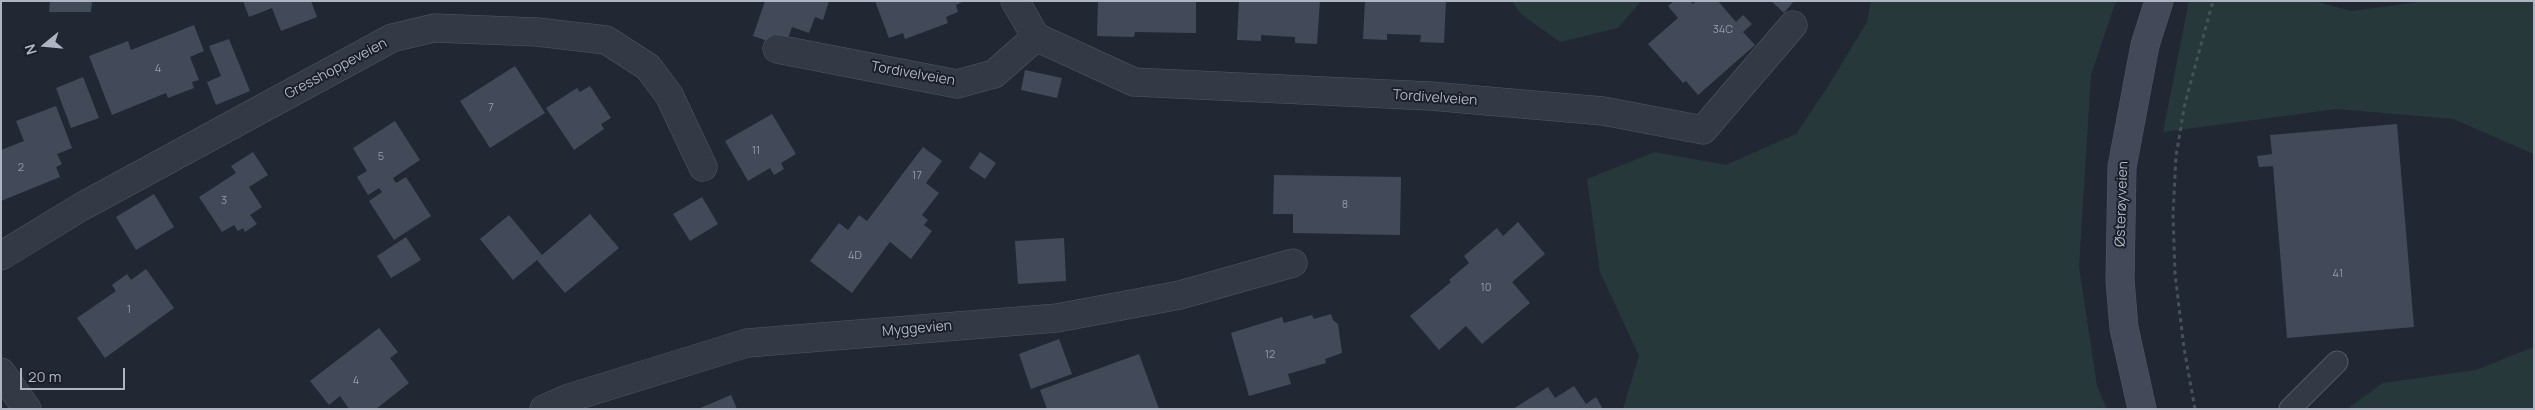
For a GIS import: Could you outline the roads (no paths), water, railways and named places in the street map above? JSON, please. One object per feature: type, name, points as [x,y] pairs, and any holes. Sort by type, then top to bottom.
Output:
[{"type":"main road","name":"Østerøyveien","points":[[2142,409],[2124,328],[2120,280],[2122,167],[2145,45],[2159,1]]},
{"type":"street","points":[[1015,1],[1036,38]]},
{"type":"street","name":"Tordivelveien","points":[[778,49],[956,84],[994,74],[1036,38],[1134,82],[1440,97],[1603,112],[1703,130],[1793,25]]},
{"type":"street","name":"Gresshoppeveien","points":[[1,256],[81,207],[392,38],[434,28],[537,32],[606,40],[648,67],[669,95],[702,168]]},
{"type":"street","name":"Myggevien","points":[[544,409],[569,398],[747,343],[1057,318],[1180,295],[1293,263]]},
{"type":"street","points":[[1,372],[27,409]]},
{"type":"lane","points":[[2290,409],[2337,362]]}]
